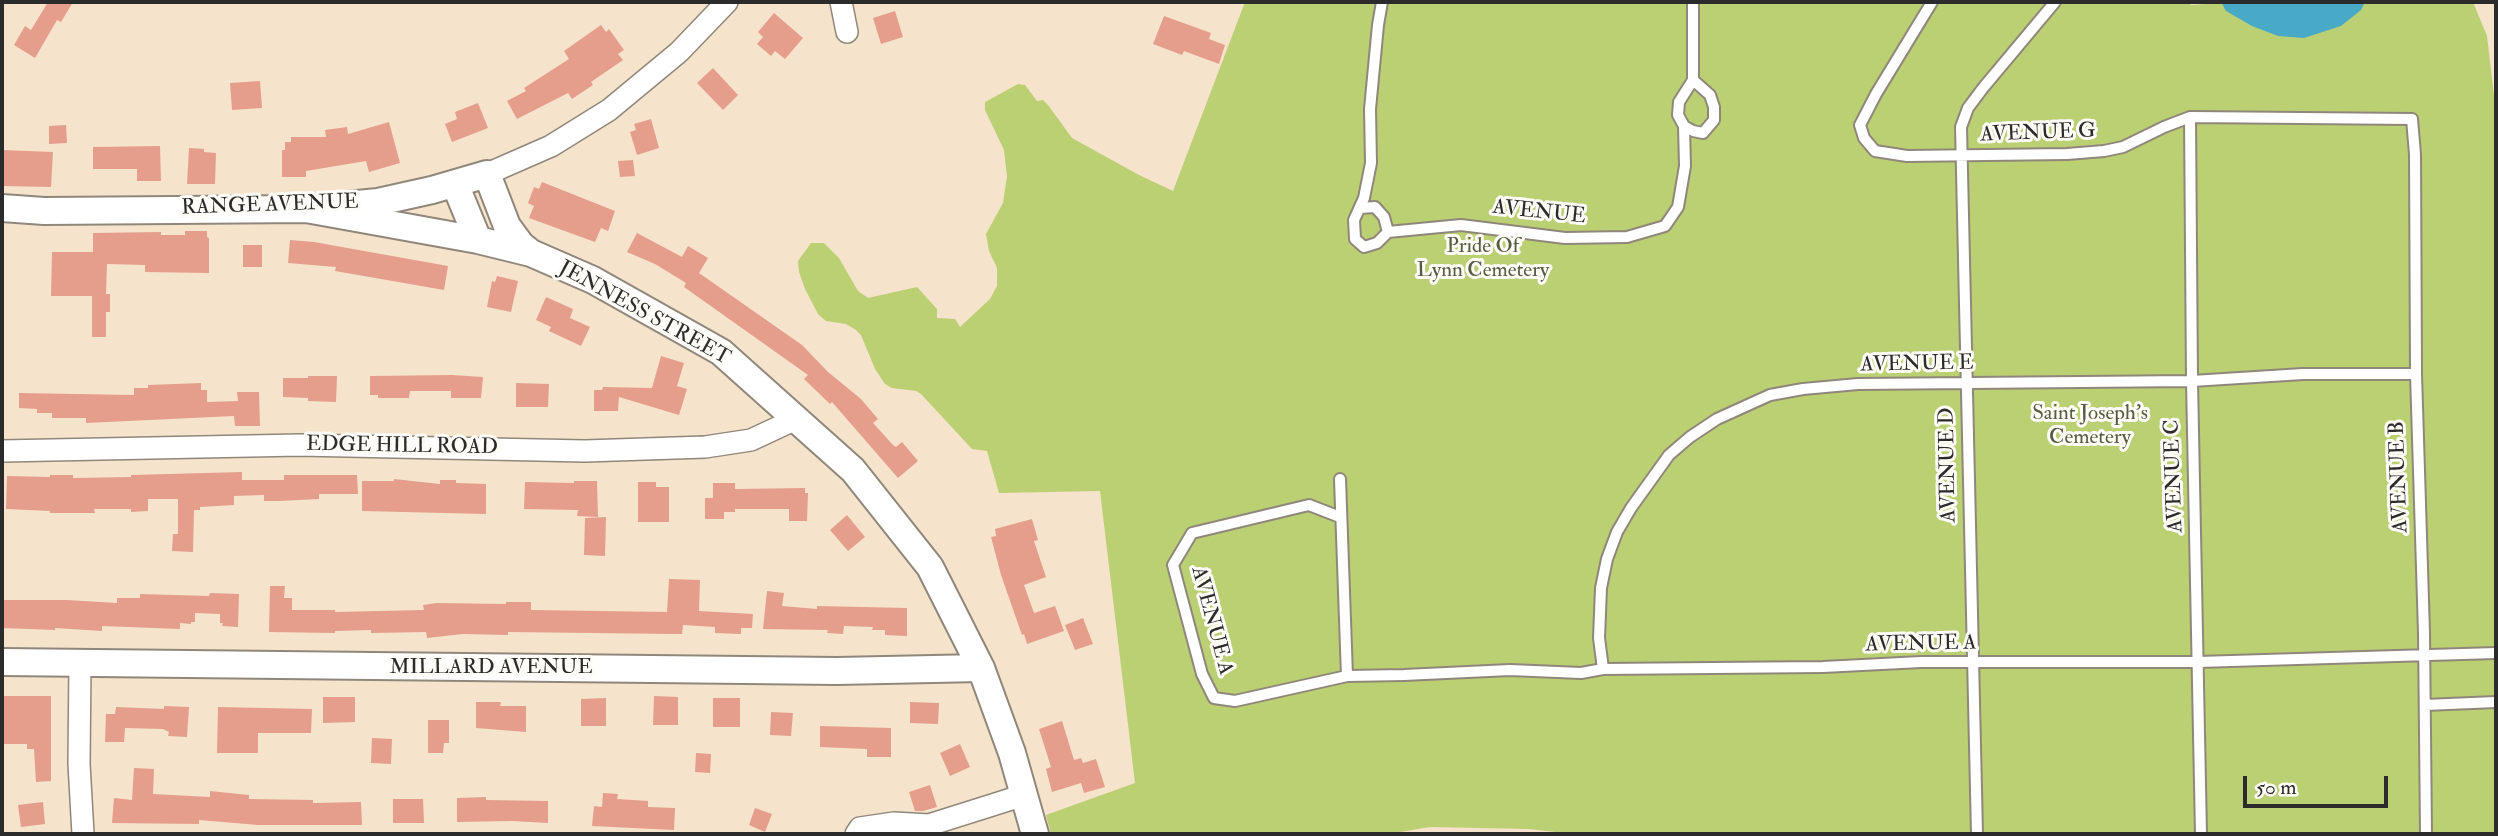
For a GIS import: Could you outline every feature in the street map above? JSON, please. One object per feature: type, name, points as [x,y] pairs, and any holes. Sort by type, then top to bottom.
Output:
[{"type":"street","name":"RANGE AVENUE","points":[[2,209],[306,209],[378,202],[455,184],[487,174],[551,146],[609,110],[679,52],[727,2]]},
{"type":"street","points":[[841,2],[847,32]]},
{"type":"street","name":"JENNESS STREET","points":[[487,174],[507,226],[521,245],[531,253]]},
{"type":"street","points":[[455,184],[478,240]]},
{"type":"street","name":"JENNESS STREET","points":[[306,209],[478,240],[531,253],[593,280],[720,352],[853,470],[930,567],[981,668],[1012,753],[1035,834]]},
{"type":"street","name":"EDGE HILL ROAD","points":[[2,451],[300,445],[585,451],[705,447],[751,440],[796,419]]},
{"type":"street","name":"MILLARD AVENUE","points":[[2,662],[837,671],[981,668]]},
{"type":"street","points":[[80,663],[79,764],[83,834]]},
{"type":"street","points":[[856,834],[859,828],[894,823],[929,825],[1024,795]]},
{"type":"lane","name":"AVENUE","points":[[1382,2],[1370,109],[1371,163],[1364,198],[1354,220],[1355,239],[1364,247],[1377,243],[1388,232],[1461,225],[1565,238],[1627,237],[1665,226],[1678,207],[1685,166],[1684,126],[1678,115],[1678,102],[1693,80],[1693,2]]},
{"type":"lane","name":"AVENUE G","points":[[1932,2],[1860,125],[1864,138],[1875,152],[1908,156],[2104,151],[2123,147],[2190,117],[2412,119]]},
{"type":"lane","name":"AVENUE D","points":[[1977,834],[1961,127],[1968,108],[2055,2]]},
{"type":"lane","points":[[1684,126],[1703,133],[1714,120],[1710,95],[1693,80]]},
{"type":"lane","name":"AVENUE C","points":[[2190,117],[2201,834]]},
{"type":"lane","name":"AVENUE B","points":[[2412,119],[2415,154],[2416,374],[2425,657],[2426,834]]},
{"type":"lane","points":[[1360,208],[1375,207],[1384,217],[1388,232]]},
{"type":"lane","name":"AVENUE E","points":[[1603,669],[1598,610],[1607,559],[1618,532],[1648,481],[1670,455],[1690,437],[1744,406],[1781,393],[1858,384],[2192,381],[2303,374],[2416,374]]},
{"type":"lane","points":[[1340,479],[1347,676]]},
{"type":"lane","name":"AVENUE A","points":[[1340,517],[1309,505],[1192,533],[1173,565],[1202,674],[1214,698],[1235,701],[1347,676],[1510,670],[1581,673],[1603,669],[1823,667],[1974,662],[2198,662],[2496,653]]},
{"type":"lane","points":[[2425,705],[2496,702]]},
{"type":"green space","name":"Saint Joseph's Cemetery","points":[[1245,2],[2187,2],[2191,5],[2214,2],[2473,2],[2487,36],[2496,112],[2496,834],[1573,834],[1529,829],[1430,827],[1388,834],[1051,834],[1046,815],[1135,783],[1100,491],[999,493],[987,451],[972,449],[921,394],[885,384],[875,369],[861,335],[846,324],[826,321],[818,314],[805,289],[798,261],[811,243],[824,243],[839,258],[858,291],[868,298],[917,287],[937,309],[937,318],[955,319],[960,327],[990,299],[997,286],[997,268],[989,251],[986,234],[1003,203],[1007,176],[1004,150],[985,110],[985,102],[1018,84],[1025,85],[1037,101],[1043,100],[1048,105],[1072,138],[1173,191]]},
{"type":"water","points":[[2221,2],[2365,2],[2361,10],[2341,26],[2304,38],[2278,36],[2252,26],[2226,11]]},
{"type":"building","points":[[48,2],[73,2],[61,22],[57,20],[35,58],[14,45],[25,26],[31,30]]},
{"type":"building","points":[[895,11],[903,37],[881,44],[873,18]]},
{"type":"building","points":[[774,13],[803,38],[785,59],[775,51],[771,56],[757,44],[763,37],[758,32]]},
{"type":"building","points":[[1164,16],[1211,33],[1209,39],[1225,45],[1219,64],[1184,51],[1182,55],[1153,44]]},
{"type":"building","points":[[601,25],[606,32],[609,29],[624,50],[618,54],[623,60],[572,99],[568,93],[517,119],[507,101],[526,91],[524,88],[569,59],[564,51]]},
{"type":"building","points":[[713,68],[738,95],[723,110],[697,83]]},
{"type":"building","points":[[260,81],[262,108],[232,110],[230,83]]},
{"type":"building","points":[[478,103],[488,128],[452,142],[445,124],[457,119],[455,112]]},
{"type":"building","points":[[651,119],[659,148],[637,155],[630,132],[636,130],[634,124]]},
{"type":"building","points":[[389,122],[400,163],[369,172],[366,161],[306,171],[306,177],[282,177],[282,150],[285,150],[285,142],[291,142],[291,137],[326,137],[325,130],[347,127],[348,134]]},
{"type":"building","points":[[66,125],[67,143],[49,144],[49,126]]},
{"type":"building","points":[[160,146],[161,181],[137,181],[137,169],[93,169],[93,147]]},
{"type":"building","points":[[189,148],[216,153],[215,184],[187,184]]},
{"type":"building","points":[[2,150],[53,152],[51,187],[2,186]]},
{"type":"building","points":[[633,160],[635,176],[620,177],[618,161]]},
{"type":"building","points":[[542,182],[615,211],[608,231],[601,228],[595,242],[529,218],[534,206],[528,203],[534,187],[539,189]]},
{"type":"building","points":[[185,231],[207,231],[209,273],[145,272],[145,265],[107,264],[106,294],[110,294],[110,312],[106,312],[106,337],[92,337],[92,296],[51,296],[52,252],[93,252],[93,233],[161,232],[161,235],[185,235]]},
{"type":"building","points":[[637,233],[682,257],[688,246],[708,258],[699,273],[802,345],[828,372],[861,399],[878,419],[873,423],[893,445],[896,447],[902,442],[918,461],[898,478],[832,402],[830,404],[804,379],[808,375],[684,287],[686,283],[655,264],[627,252]]},
{"type":"building","points":[[290,240],[448,266],[444,290],[335,271],[336,267],[288,263]]},
{"type":"building","points":[[243,245],[262,245],[262,267],[243,267]]},
{"type":"building","points":[[497,276],[518,281],[511,312],[487,307],[492,281],[495,282]]},
{"type":"building","points":[[546,297],[573,309],[570,318],[590,327],[581,346],[549,331],[551,327],[536,320]]},
{"type":"building","points":[[661,356],[684,363],[677,386],[687,389],[679,415],[619,397],[618,411],[594,411],[594,390],[602,390],[603,387],[652,388]]},
{"type":"building","points":[[337,376],[336,402],[283,397],[283,378]]},
{"type":"building","points":[[370,376],[483,377],[481,398],[451,398],[451,391],[410,391],[409,398],[378,398],[378,395],[370,395]]},
{"type":"building","points":[[201,383],[201,390],[207,390],[207,402],[238,401],[237,392],[259,392],[260,426],[235,426],[234,416],[86,423],[86,418],[52,418],[52,413],[37,413],[37,409],[19,408],[19,393],[134,395],[134,388],[148,388],[148,385]]},
{"type":"building","points":[[516,383],[549,384],[548,407],[516,407]]},
{"type":"building","points":[[242,472],[242,480],[284,480],[284,475],[357,475],[358,494],[319,494],[319,499],[279,501],[264,501],[264,495],[234,496],[234,505],[200,507],[200,510],[194,510],[193,552],[172,551],[173,534],[178,534],[178,499],[148,499],[148,511],[131,512],[131,509],[94,509],[95,513],[50,513],[6,509],[7,476],[73,475],[73,478]]},
{"type":"building","points":[[394,479],[440,484],[440,480],[456,480],[456,483],[486,484],[486,514],[362,511],[362,481]]},
{"type":"building","points":[[597,481],[598,517],[577,516],[578,510],[524,509],[525,482]]},
{"type":"building","points":[[638,482],[656,482],[656,487],[669,487],[669,522],[638,522]]},
{"type":"building","points":[[713,483],[735,483],[735,489],[805,488],[805,493],[808,493],[807,521],[789,521],[789,509],[735,509],[735,512],[724,512],[724,519],[705,519],[705,498],[713,498]]},
{"type":"building","points":[[847,515],[865,537],[848,551],[830,530]]},
{"type":"building","points":[[606,517],[605,556],[584,555],[585,518]]},
{"type":"building","points":[[1032,519],[1038,540],[1034,541],[1046,577],[1024,585],[1034,613],[1055,606],[1064,631],[1027,644],[1001,575],[991,537],[996,536],[995,529]]},
{"type":"building","points":[[669,579],[700,580],[699,611],[753,614],[752,628],[741,628],[741,634],[715,633],[715,627],[683,625],[682,634],[508,632],[508,635],[463,634],[427,638],[426,632],[269,632],[270,586],[285,586],[284,598],[292,598],[292,610],[424,610],[423,605],[437,603],[531,602],[531,610],[667,612]]},
{"type":"building","points":[[767,591],[784,593],[782,606],[817,609],[817,606],[907,608],[907,636],[885,635],[885,630],[872,630],[873,627],[844,626],[843,634],[827,633],[828,630],[763,629]]},
{"type":"building","points":[[210,593],[239,594],[238,627],[222,626],[220,614],[195,613],[195,622],[180,623],[180,629],[102,626],[102,631],[2,628],[2,600],[117,603],[117,598],[140,598],[140,594],[209,596]]},
{"type":"building","points":[[1083,618],[1093,644],[1075,650],[1065,625]]},
{"type":"building","points":[[2,696],[51,696],[51,781],[36,782],[34,749],[27,749],[27,744],[2,744]]},
{"type":"building","points":[[654,696],[678,697],[678,725],[653,725]]},
{"type":"building","points":[[323,697],[355,697],[355,722],[323,723]]},
{"type":"building","points":[[606,698],[606,726],[581,726],[581,699]]},
{"type":"building","points":[[713,698],[740,698],[740,727],[713,727]]},
{"type":"building","points":[[476,702],[526,706],[526,732],[476,728]]},
{"type":"building","points":[[910,702],[939,703],[938,724],[910,723]]},
{"type":"building","points":[[164,706],[189,707],[187,737],[168,736],[169,732],[163,729],[125,728],[124,742],[105,742],[106,714],[115,714],[116,707],[164,709]]},
{"type":"building","points":[[218,707],[312,709],[311,733],[258,733],[258,753],[217,753]]},
{"type":"building","points":[[771,712],[793,713],[791,736],[770,735]]},
{"type":"building","points":[[428,720],[449,720],[449,743],[444,743],[443,753],[428,753]]},
{"type":"building","points":[[1062,721],[1074,760],[1081,758],[1083,763],[1096,759],[1105,787],[1084,793],[1081,783],[1052,792],[1046,769],[1051,767],[1039,729]]},
{"type":"building","points":[[820,726],[891,728],[891,757],[867,757],[867,749],[820,747]]},
{"type":"building","points":[[372,738],[392,739],[391,764],[371,763]]},
{"type":"building","points":[[960,744],[970,767],[950,776],[940,753]]},
{"type":"building","points":[[696,753],[711,754],[710,773],[695,772]]},
{"type":"building","points":[[134,768],[154,769],[153,794],[210,797],[210,791],[249,795],[249,799],[313,800],[313,803],[361,802],[362,825],[258,825],[199,820],[199,824],[112,823],[114,798],[132,800]]},
{"type":"building","points":[[930,785],[937,807],[915,811],[909,792]]},
{"type":"building","points":[[603,793],[618,794],[617,799],[648,801],[648,807],[675,808],[674,830],[592,826],[594,806],[602,807]]},
{"type":"building","points":[[486,797],[486,800],[548,801],[548,823],[457,822],[457,798]]},
{"type":"building","points":[[393,799],[423,799],[424,823],[393,823]]},
{"type":"building","points":[[43,802],[45,824],[21,827],[18,805]]},
{"type":"building","points":[[755,808],[772,814],[765,832],[749,825]]},
{"type":"park label","name":"Pride Of Lynn Cemetery","points":[[1483,259]]}]
